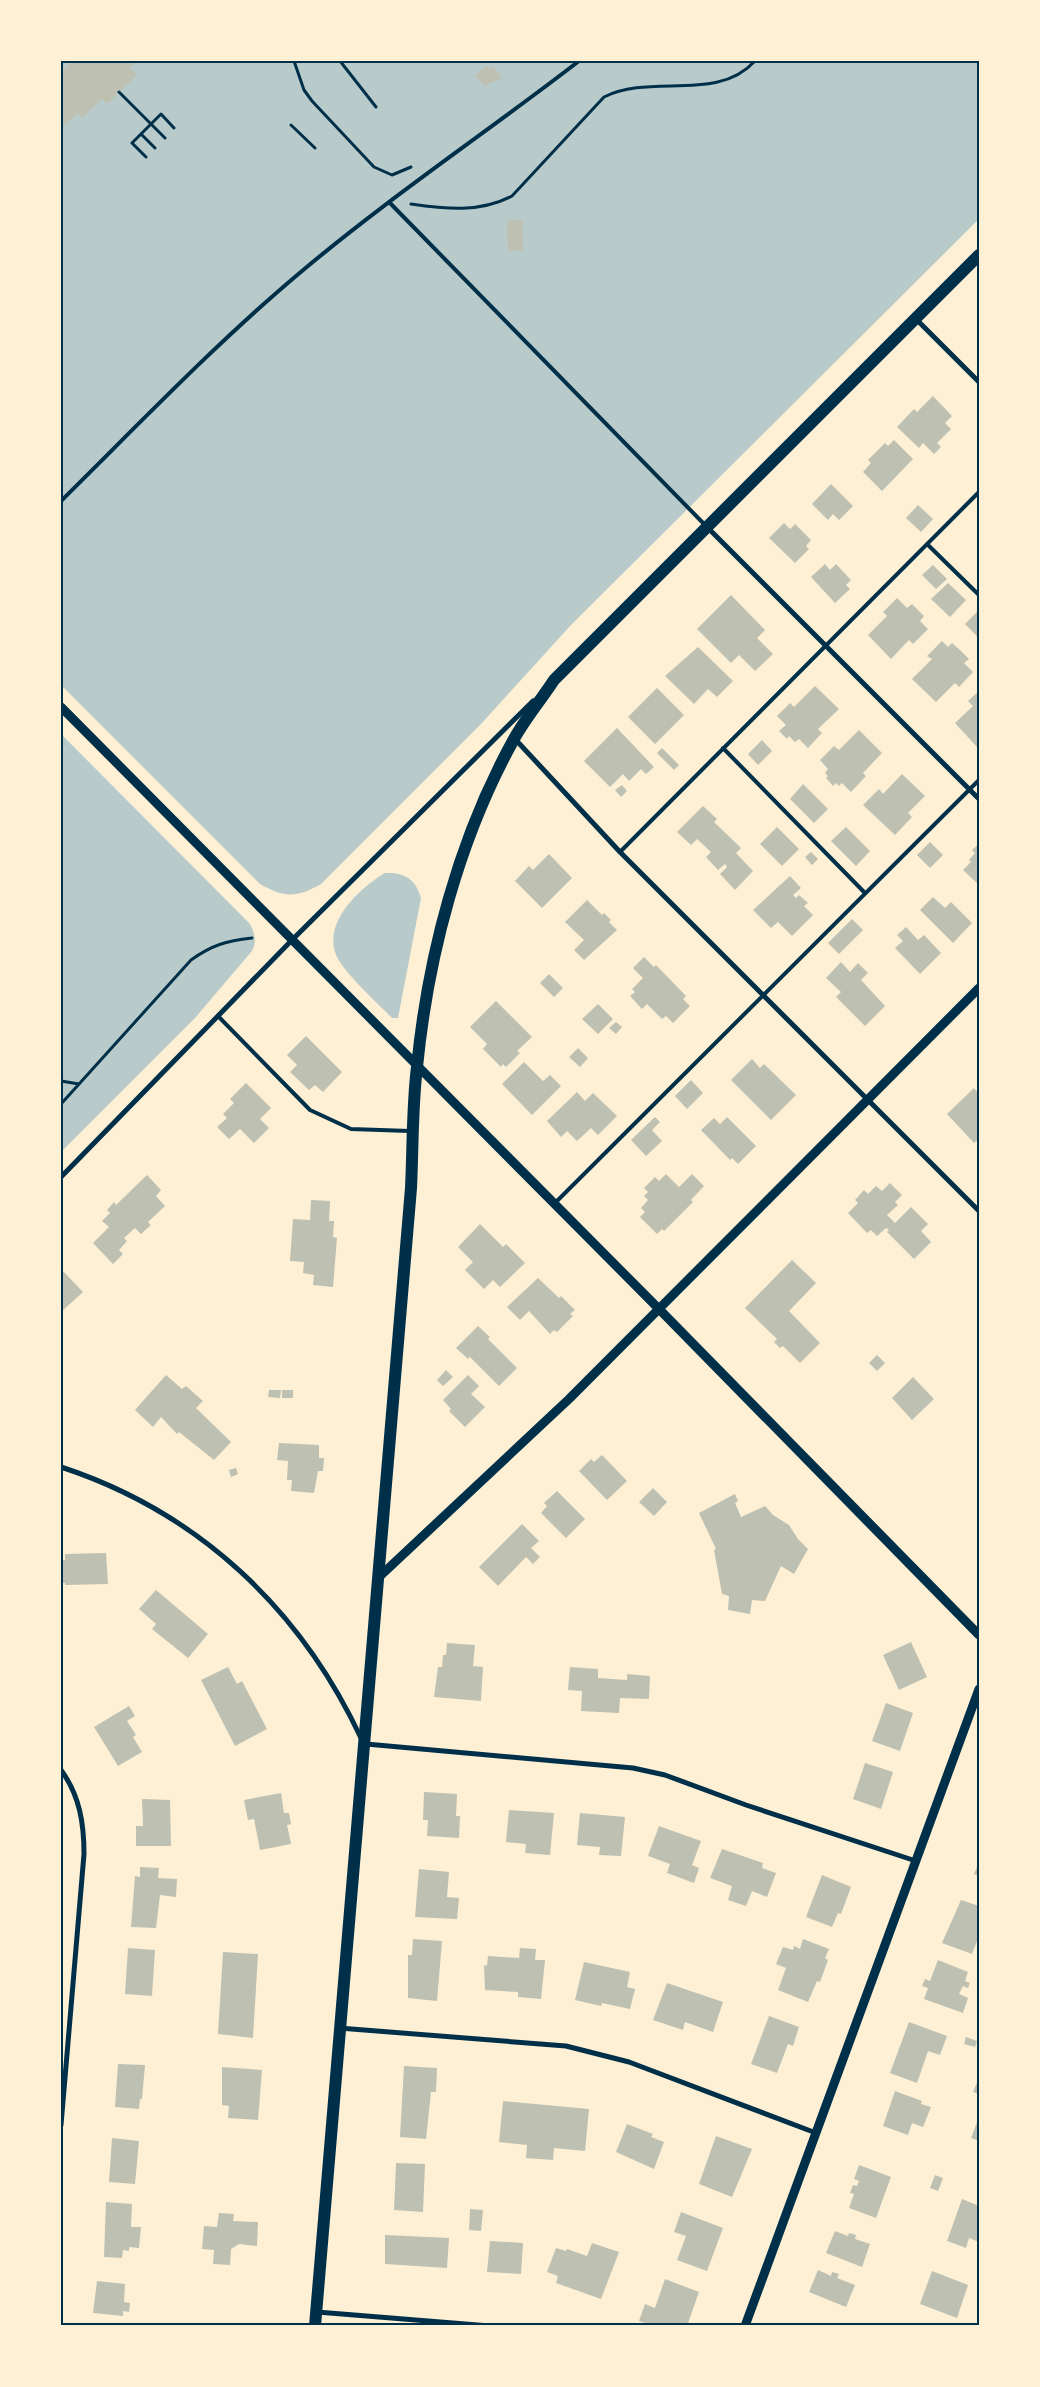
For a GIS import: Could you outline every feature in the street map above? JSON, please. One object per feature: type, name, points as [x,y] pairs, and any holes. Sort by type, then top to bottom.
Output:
[{"type":"main road","points":[[315,2326],[410,1198],[417,1067],[429,984],[450,895],[485,797],[514,738],[554,680],[979,255]]},
{"type":"street","points":[[915,318],[979,382]]},
{"type":"street","points":[[706,526],[979,799]]},
{"type":"street","points":[[61,1177],[292,940],[554,680]]},
{"type":"street","points":[[61,707],[659,1309],[979,1635]]},
{"type":"street","points":[[514,738],[620,852],[979,1212]]},
{"type":"street","points":[[378,1578],[569,1399],[979,988]]},
{"type":"street","points":[[61,1466],[118,1488],[164,1513],[207,1542],[247,1575],[304,1640],[333,1683],[364,1744],[633,1768],[665,1775],[746,1805],[916,1861]]},
{"type":"street","points":[[745,2326],[979,1689]]},
{"type":"street","points":[[61,1770],[78,1802],[84,1828],[61,2125]]},
{"type":"street","points":[[339,2028],[566,2046],[629,2062],[816,2133]]},
{"type":"street","points":[[316,2312],[490,2326]]},
{"type":"lane","points":[[61,501],[222,342],[301,271],[389,202],[502,121],[579,61]]},
{"type":"lane","points":[[389,202],[706,526]]},
{"type":"lane","points":[[620,852],[979,492]]},
{"type":"lane","points":[[927,544],[979,595]]},
{"type":"lane","points":[[723,748],[865,893]]},
{"type":"lane","points":[[554,1205],[979,780]]},
{"type":"lane","points":[[218,1016],[310,1110],[351,1129],[414,1132]]},
{"type":"path","points":[[294,61],[304,90],[312,101],[374,167],[392,175],[411,167]]},
{"type":"path","points":[[340,61],[376,107]]},
{"type":"path","points":[[412,204],[460,210],[503,201],[512,196],[604,97],[622,89],[718,83],[738,76],[755,61]]},
{"type":"path","points":[[120,92],[164,138]]},
{"type":"path","points":[[146,157],[132,143],[161,114],[174,128]]},
{"type":"path","points":[[291,125],[315,148]]},
{"type":"path","points":[[141,134],[155,148]]},
{"type":"path","points":[[61,1104],[191,960],[207,948],[223,942],[252,938]]},
{"type":"path","points":[[61,1082],[79,1084]]},
{"type":"shaded area","points":[[61,61],[979,61],[979,219],[571,625],[481,724],[321,884],[297,894],[284,894],[260,884],[61,685]]},
{"type":"shaded area","points":[[61,734],[250,924],[255,941],[252,951],[195,1018],[61,1152]]},
{"type":"shaded area","points":[[385,873],[403,875],[408,878],[416,886],[421,898],[398,1018],[392,1018],[344,968],[335,952],[333,940],[335,928],[347,906],[366,887]]},
{"type":"building","points":[[73,61],[137,61],[130,68],[137,75],[107,104],[102,99],[82,118],[78,113],[61,128],[61,73]]},
{"type":"building","points":[[487,66],[489,69],[493,66],[502,78],[484,86],[475,75]]},
{"type":"building","points":[[522,220],[523,250],[508,251],[507,221]]},
{"type":"building","points":[[933,396],[952,416],[945,423],[951,429],[937,443],[941,447],[934,454],[923,443],[919,448],[897,427],[914,409],[917,412]]},
{"type":"building","points":[[894,440],[913,459],[882,491],[863,472],[871,463],[868,460],[885,443],[888,446]]},
{"type":"building","points":[[831,484],[853,506],[839,520],[833,514],[828,520],[812,504]]},
{"type":"building","points":[[918,505],[933,519],[921,532],[906,518]]},
{"type":"building","points":[[784,523],[790,529],[795,524],[811,540],[806,546],[809,549],[795,563],[769,538]]},
{"type":"building","points":[[825,564],[830,570],[836,564],[851,580],[846,585],[850,589],[835,603],[811,577]]},
{"type":"building","points":[[933,565],[947,579],[936,589],[922,575]]},
{"type":"building","points":[[948,583],[966,600],[950,617],[931,599]]},
{"type":"building","points":[[731,595],[765,630],[757,638],[773,654],[755,671],[739,655],[731,663],[697,629]]},
{"type":"building","points":[[897,598],[907,608],[912,604],[924,616],[920,621],[928,629],[913,644],[909,640],[891,659],[868,635],[887,616],[883,612]]},
{"type":"building","points":[[979,610],[979,638],[965,624]]},
{"type":"building","points":[[942,641],[948,647],[952,643],[969,659],[964,663],[973,672],[959,687],[955,683],[936,702],[912,679],[932,659],[927,656]]},
{"type":"building","points":[[698,647],[733,681],[717,697],[708,689],[694,704],[665,676]]},
{"type":"building","points":[[815,686],[839,709],[818,729],[822,733],[808,748],[799,739],[795,742],[789,736],[787,739],[779,731],[786,725],[777,716],[790,703],[794,707]]},
{"type":"building","points":[[657,688],[684,715],[655,744],[628,717]]},
{"type":"building","points":[[979,691],[979,745],[977,747],[955,723],[973,706],[968,701]]},
{"type":"building","points":[[617,728],[654,767],[646,774],[641,769],[629,781],[623,774],[610,787],[584,761]]},
{"type":"building","points":[[859,730],[882,753],[863,773],[866,776],[851,792],[842,783],[839,786],[836,783],[833,786],[826,778],[828,776],[825,773],[828,769],[820,760],[834,746],[839,750]]},
{"type":"building","points":[[762,740],[772,751],[758,765],[748,754]]},
{"type":"building","points":[[662,748],[679,765],[674,770],[657,753]]},
{"type":"building","points":[[902,774],[925,796],[908,813],[912,817],[895,835],[863,805],[879,789],[883,794]]},
{"type":"building","points":[[803,784],[828,809],[814,823],[790,799]]},
{"type":"building","points":[[622,785],[627,791],[621,797],[615,790]]},
{"type":"building","points":[[703,806],[717,819],[714,822],[741,848],[736,853],[753,871],[735,890],[720,874],[727,867],[725,864],[718,870],[706,857],[711,852],[697,839],[691,845],[677,832]]},
{"type":"building","points":[[777,827],[799,849],[782,866],[760,844]]},
{"type":"building","points":[[846,827],[870,851],[856,866],[831,841]]},
{"type":"building","points":[[930,842],[943,855],[930,868],[917,855]]},
{"type":"building","points":[[979,844],[979,885],[963,870],[971,862],[969,860],[975,853],[972,850]]},
{"type":"building","points":[[811,852],[818,859],[812,865],[805,857]]},
{"type":"building","points":[[549,854],[572,878],[542,908],[515,881],[529,866],[533,870]]},
{"type":"building","points":[[790,876],[801,888],[793,895],[796,898],[799,895],[808,903],[804,906],[813,915],[792,936],[778,922],[771,928],[753,910]]},
{"type":"building","points":[[933,897],[945,908],[951,902],[972,923],[953,943],[920,910]]},
{"type":"building","points":[[587,900],[602,915],[604,913],[611,920],[609,922],[617,930],[584,960],[574,950],[584,940],[565,922]]},
{"type":"building","points":[[852,919],[863,930],[839,954],[828,943]]},
{"type":"building","points":[[906,927],[918,940],[924,935],[941,953],[920,974],[895,948],[903,941],[897,935]]},
{"type":"building","points":[[644,957],[654,967],[656,965],[686,996],[683,999],[690,1006],[673,1023],[666,1016],[662,1019],[647,1004],[642,1009],[630,996],[635,992],[632,989],[643,978],[633,968]]},
{"type":"building","points":[[841,962],[850,972],[858,963],[868,973],[861,980],[885,1006],[865,1026],[836,997],[841,992],[826,978]]},
{"type":"building","points":[[549,974],[563,988],[554,997],[540,983]]},
{"type":"building","points":[[496,1001],[532,1037],[517,1051],[520,1053],[506,1067],[503,1064],[501,1067],[483,1049],[487,1044],[470,1027]]},
{"type":"building","points":[[598,1004],[613,1019],[598,1034],[582,1019]]},
{"type":"building","points":[[616,1022],[622,1027],[616,1034],[609,1028]]},
{"type":"building","points":[[306,1036],[342,1072],[323,1092],[315,1085],[309,1090],[290,1072],[297,1065],[287,1055]]},
{"type":"building","points":[[578,1048],[588,1058],[580,1067],[569,1057]]},
{"type":"building","points":[[752,1059],[760,1068],[764,1064],[796,1095],[771,1120],[731,1080]]},
{"type":"building","points":[[524,1062],[543,1081],[550,1075],[561,1086],[532,1115],[502,1084]]},
{"type":"building","points":[[691,1080],[703,1093],[687,1109],[675,1096]]},
{"type":"building","points":[[246,1083],[271,1108],[260,1119],[269,1128],[254,1143],[240,1129],[229,1139],[217,1127],[227,1118],[223,1114],[234,1103],[230,1099]]},
{"type":"building","points":[[974,1088],[979,1094],[979,1139],[974,1143],[947,1114]]},
{"type":"building","points":[[577,1092],[585,1101],[593,1093],[617,1116],[598,1135],[591,1128],[577,1141],[567,1131],[561,1137],[547,1121]]},
{"type":"building","points":[[655,1117],[660,1122],[652,1130],[662,1141],[646,1156],[631,1140]]},
{"type":"building","points":[[727,1117],[756,1146],[738,1164],[732,1158],[730,1160],[701,1130],[714,1118],[720,1124]]},
{"type":"building","points":[[666,1174],[679,1187],[692,1174],[704,1186],[691,1200],[693,1202],[664,1231],[662,1229],[657,1234],[640,1217],[645,1212],[641,1208],[648,1200],[644,1196],[648,1192],[644,1188],[655,1177],[659,1181]]},
{"type":"building","points":[[147,1175],[161,1190],[156,1196],[165,1206],[148,1222],[151,1225],[141,1234],[135,1228],[124,1238],[127,1241],[119,1250],[123,1254],[113,1264],[93,1243],[109,1227],[102,1221],[110,1213],[107,1210],[114,1202],[116,1205]]},
{"type":"building","points":[[890,1183],[902,1195],[895,1202],[898,1205],[887,1215],[895,1223],[911,1207],[928,1224],[921,1231],[931,1242],[914,1259],[887,1232],[889,1230],[886,1228],[877,1236],[871,1230],[867,1233],[848,1213],[858,1203],[855,1200],[864,1190],[868,1194],[876,1186],[882,1191]]},
{"type":"building","points":[[311,1200],[330,1201],[329,1221],[334,1221],[333,1237],[337,1238],[333,1287],[313,1285],[314,1275],[303,1273],[304,1262],[290,1261],[293,1219],[310,1220]]},
{"type":"building","points":[[480,1224],[503,1247],[506,1244],[525,1263],[500,1287],[493,1280],[484,1289],[465,1270],[473,1262],[458,1247]]},
{"type":"building","points":[[792,1260],[816,1283],[789,1311],[820,1343],[800,1363],[783,1346],[780,1348],[774,1342],[777,1339],[745,1308]]},
{"type":"building","points":[[61,1269],[83,1292],[61,1312]]},
{"type":"building","points":[[538,1278],[575,1310],[570,1314],[573,1316],[557,1332],[554,1330],[550,1334],[529,1311],[520,1320],[507,1307]]},
{"type":"building","points":[[478,1326],[490,1337],[488,1339],[517,1368],[499,1386],[470,1357],[468,1359],[456,1348]]},
{"type":"building","points":[[877,1355],[885,1363],[877,1371],[869,1363]]},
{"type":"building","points":[[446,1370],[453,1377],[443,1386],[437,1380]]},
{"type":"building","points":[[166,1375],[182,1389],[186,1386],[203,1401],[196,1408],[231,1442],[214,1460],[179,1432],[177,1434],[161,1417],[153,1427],[135,1410]]},
{"type":"building","points":[[468,1375],[479,1386],[471,1394],[485,1407],[465,1427],[449,1411],[451,1409],[443,1400]]},
{"type":"building","points":[[913,1377],[934,1399],[912,1420],[892,1398]]},
{"type":"building","points":[[269,1390],[281,1390],[280,1398],[268,1397]]},
{"type":"building","points":[[282,1390],[293,1390],[293,1398],[282,1398]]},
{"type":"building","points":[[279,1443],[319,1445],[319,1458],[324,1458],[323,1471],[318,1471],[314,1493],[291,1491],[292,1480],[287,1480],[288,1461],[277,1460]]},
{"type":"building","points":[[602,1455],[627,1481],[607,1500],[579,1471],[591,1459],[594,1462]]},
{"type":"building","points":[[236,1468],[238,1474],[231,1477],[229,1470]]},
{"type":"building","points":[[653,1488],[667,1502],[654,1516],[639,1502]]},
{"type":"building","points":[[557,1491],[585,1519],[566,1538],[541,1513],[547,1506],[544,1503]]},
{"type":"building","points":[[735,1494],[738,1501],[735,1503],[741,1517],[765,1506],[773,1515],[789,1525],[798,1539],[808,1549],[794,1574],[781,1566],[765,1601],[752,1600],[750,1614],[728,1610],[729,1596],[722,1594],[714,1550],[716,1549],[699,1513]]},
{"type":"building","points":[[522,1524],[539,1541],[531,1548],[540,1557],[533,1564],[526,1557],[498,1586],[479,1567]]},
{"type":"building","points":[[106,1553],[108,1584],[65,1585],[65,1583],[61,1583],[61,1560],[65,1560],[65,1554]]},
{"type":"building","points":[[156,1590],[208,1634],[188,1658],[152,1629],[156,1624],[139,1609]]},
{"type":"building","points":[[911,1642],[927,1677],[899,1690],[883,1655]]},
{"type":"building","points":[[447,1643],[475,1645],[473,1666],[483,1667],[481,1701],[434,1697],[438,1667],[442,1667]]},
{"type":"building","points":[[228,1667],[237,1684],[242,1681],[267,1729],[235,1746],[201,1680]]},
{"type":"building","points":[[570,1667],[598,1669],[598,1678],[627,1680],[627,1674],[650,1676],[649,1699],[620,1698],[619,1713],[581,1711],[582,1691],[568,1690]]},
{"type":"building","points":[[886,1703],[913,1713],[900,1751],[872,1741]]},
{"type":"building","points":[[129,1706],[135,1716],[127,1721],[136,1735],[133,1737],[142,1752],[118,1766],[94,1727]]},
{"type":"building","points":[[865,1763],[893,1772],[881,1809],[853,1799]]},
{"type":"building","points":[[424,1792],[457,1794],[456,1816],[460,1816],[459,1838],[427,1836],[428,1820],[423,1820]]},
{"type":"building","points":[[281,1793],[284,1813],[289,1813],[291,1824],[287,1825],[291,1844],[260,1850],[254,1819],[248,1820],[244,1800]]},
{"type":"building","points":[[142,1799],[170,1800],[171,1846],[136,1846],[136,1826],[143,1826]]},
{"type":"building","points":[[509,1810],[554,1813],[550,1855],[525,1853],[526,1844],[506,1842]]},
{"type":"building","points":[[580,1813],[625,1817],[621,1856],[599,1855],[600,1847],[577,1845]]},
{"type":"building","points":[[659,1826],[701,1841],[692,1865],[699,1868],[694,1883],[667,1873],[670,1864],[648,1856]]},
{"type":"building","points":[[722,1849],[763,1863],[762,1868],[776,1873],[767,1897],[752,1891],[746,1906],[728,1900],[732,1886],[710,1878]]},
{"type":"building","points":[[979,1863],[979,1876],[974,1874]]},
{"type":"building","points":[[140,1867],[159,1868],[158,1878],[177,1879],[176,1897],[160,1895],[156,1928],[131,1927],[135,1876],[140,1877]]},
{"type":"building","points":[[419,1869],[449,1872],[447,1897],[459,1898],[457,1919],[415,1917]]},
{"type":"building","points":[[822,1875],[851,1887],[841,1914],[838,1913],[832,1927],[806,1917]]},
{"type":"building","points":[[961,1900],[979,1906],[979,1936],[972,1954],[942,1943]]},
{"type":"building","points":[[413,1939],[442,1941],[437,2001],[408,1998],[408,1955],[412,1955]]},
{"type":"building","points":[[803,1939],[829,1949],[825,1958],[828,1960],[820,1982],[817,1981],[808,2002],[778,1990],[786,1968],[776,1964],[783,1947],[793,1950],[794,1946],[800,1949]]},
{"type":"building","points":[[128,1948],[155,1950],[152,1996],[125,1994]]},
{"type":"building","points":[[520,1948],[536,1949],[535,1960],[545,1960],[541,1999],[518,1997],[518,1992],[485,1990],[484,1965],[487,1966],[488,1956],[519,1958]]},
{"type":"building","points":[[223,1952],[258,1954],[253,2038],[218,2034]]},
{"type":"building","points":[[938,1960],[968,1972],[965,1981],[970,1983],[968,1988],[963,1986],[959,1994],[968,1998],[963,2013],[924,1999],[928,1988],[922,1986],[925,1979],[930,1981]]},
{"type":"building","points":[[584,1962],[630,1972],[627,1987],[635,1989],[630,2009],[602,2003],[601,2006],[575,2000]]},
{"type":"building","points":[[667,1983],[723,2002],[713,2032],[685,2022],[683,2030],[653,2020]]},
{"type":"building","points":[[769,2016],[799,2027],[793,2046],[788,2044],[777,2073],[751,2064]]},
{"type":"building","points":[[909,2022],[947,2036],[940,2055],[928,2051],[917,2083],[890,2073]]},
{"type":"building","points":[[966,2037],[977,2041],[975,2047],[964,2044]]},
{"type":"building","points":[[118,2064],[145,2065],[142,2099],[140,2099],[139,2109],[115,2107]]},
{"type":"building","points":[[404,2066],[437,2068],[436,2092],[431,2092],[426,2139],[400,2137]]},
{"type":"building","points":[[222,2067],[262,2070],[258,2120],[228,2118],[229,2106],[222,2105]]},
{"type":"building","points":[[979,2078],[979,2094],[973,2092]]},
{"type":"building","points":[[895,2091],[922,2101],[921,2104],[931,2107],[923,2127],[912,2123],[908,2135],[883,2126]]},
{"type":"building","points":[[503,2101],[589,2109],[585,2151],[554,2148],[553,2160],[526,2158],[527,2145],[499,2142]]},
{"type":"building","points":[[979,2117],[979,2141],[971,2138]]},
{"type":"building","points":[[627,2124],[653,2134],[651,2137],[664,2142],[654,2169],[616,2152]]},
{"type":"building","points":[[716,2136],[752,2149],[732,2197],[699,2184]]},
{"type":"building","points":[[112,2138],[139,2141],[135,2184],[109,2182]]},
{"type":"building","points":[[396,2163],[425,2164],[423,2212],[394,2210]]},
{"type":"building","points":[[859,2165],[891,2177],[876,2218],[849,2208],[854,2194],[850,2193],[853,2185],[857,2186],[859,2181],[854,2179]]},
{"type":"building","points":[[935,2175],[943,2178],[938,2191],[930,2188]]},
{"type":"building","points":[[962,2199],[979,2206],[979,2242],[969,2238],[966,2248],[947,2241]]},
{"type":"building","points":[[106,2202],[132,2204],[131,2227],[141,2227],[139,2248],[129,2247],[129,2251],[123,2250],[122,2258],[104,2257]]},
{"type":"building","points":[[470,2209],[483,2210],[481,2231],[469,2230]]},
{"type":"building","points":[[681,2212],[723,2228],[707,2271],[677,2260],[686,2236],[674,2232]]},
{"type":"building","points":[[219,2213],[234,2214],[233,2221],[258,2222],[257,2246],[239,2244],[231,2249],[230,2265],[213,2264],[214,2250],[202,2249],[204,2226],[217,2227]]},
{"type":"building","points":[[835,2231],[848,2236],[849,2233],[856,2235],[855,2239],[870,2244],[862,2267],[826,2253]]},
{"type":"building","points":[[385,2235],[449,2238],[447,2268],[385,2264]]},
{"type":"building","points":[[490,2241],[523,2243],[521,2274],[487,2272]]},
{"type":"building","points":[[592,2243],[619,2252],[601,2299],[556,2283],[558,2276],[547,2272],[556,2248],[566,2251],[567,2249],[587,2256]]},
{"type":"building","points":[[818,2270],[831,2276],[832,2272],[839,2274],[837,2278],[855,2285],[846,2307],[809,2292]]},
{"type":"building","points":[[932,2271],[968,2285],[957,2318],[920,2304]]},
{"type":"building","points":[[665,2279],[699,2292],[687,2326],[648,2326],[648,2324],[639,2321],[645,2304],[655,2308]]},
{"type":"building","points":[[97,2281],[125,2284],[124,2302],[130,2303],[129,2312],[123,2311],[123,2316],[93,2313]]}]
